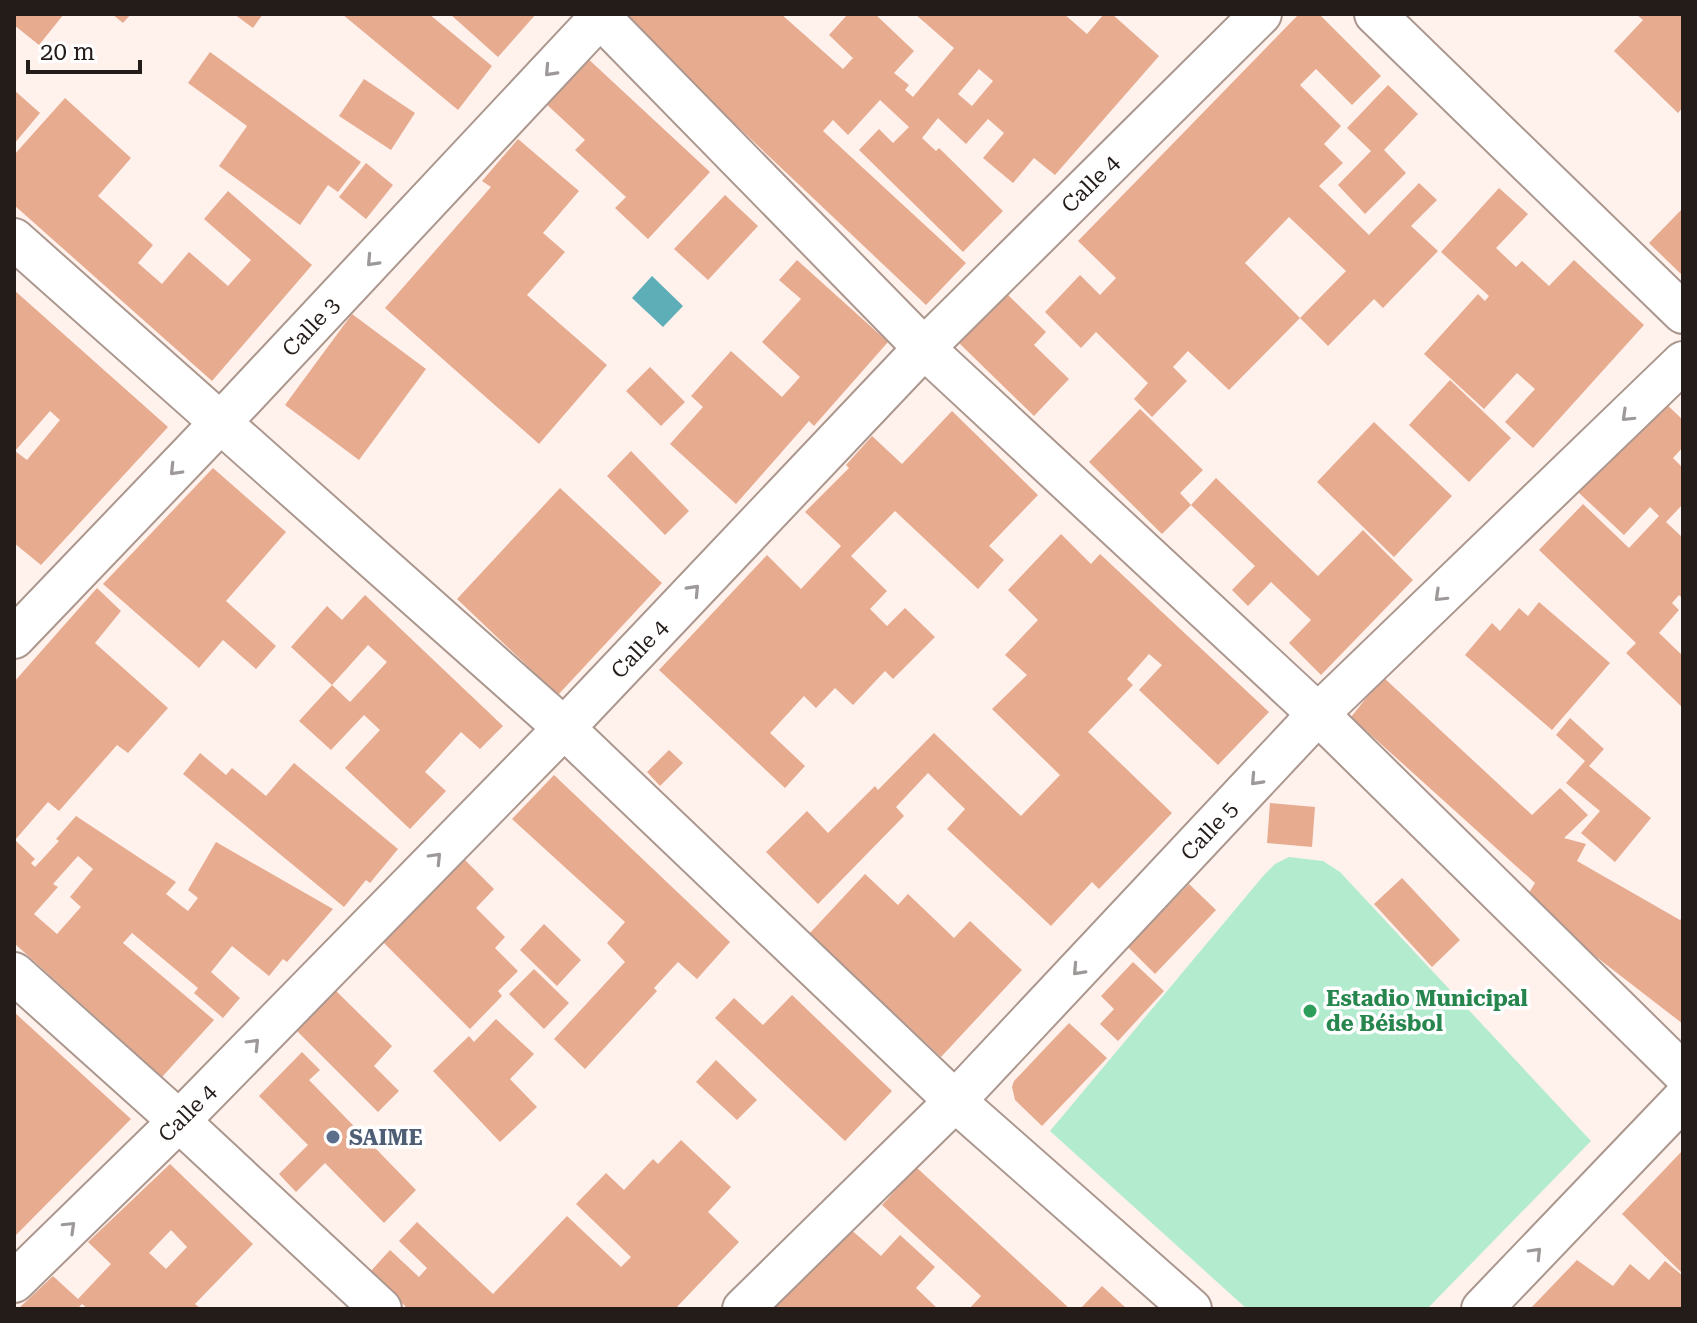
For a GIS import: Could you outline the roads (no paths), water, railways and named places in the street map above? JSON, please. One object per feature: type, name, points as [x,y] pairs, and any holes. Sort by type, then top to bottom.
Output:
[{"type":"street","name":"Calle 4","points":[[14,1282],[179,1121],[564,728],[924,348],[1261,14]]},
{"type":"street","points":[[1375,14],[1683,313]]},
{"type":"street","points":[[600,15],[924,348],[1318,714],[1683,1073]]},
{"type":"street","name":"Calle 3","points":[[14,638],[220,423],[600,15]]},
{"type":"street","points":[[14,239],[564,728],[955,1101],[1191,1309]]},
{"type":"street","name":"Calle 5","points":[[743,1309],[955,1101],[1318,714],[1683,362]]},
{"type":"street","points":[[14,973],[381,1309]]},
{"type":"street","points":[[1482,1309],[1683,1099]]},
{"type":"water","points":[[652,276],[683,306],[663,327],[632,298]]},
{"type":"place","name":"Estadio Municipal de Béisbol","points":[[1310,1011]]},
{"type":"place","name":"SAIME","points":[[333,1137]]}]
